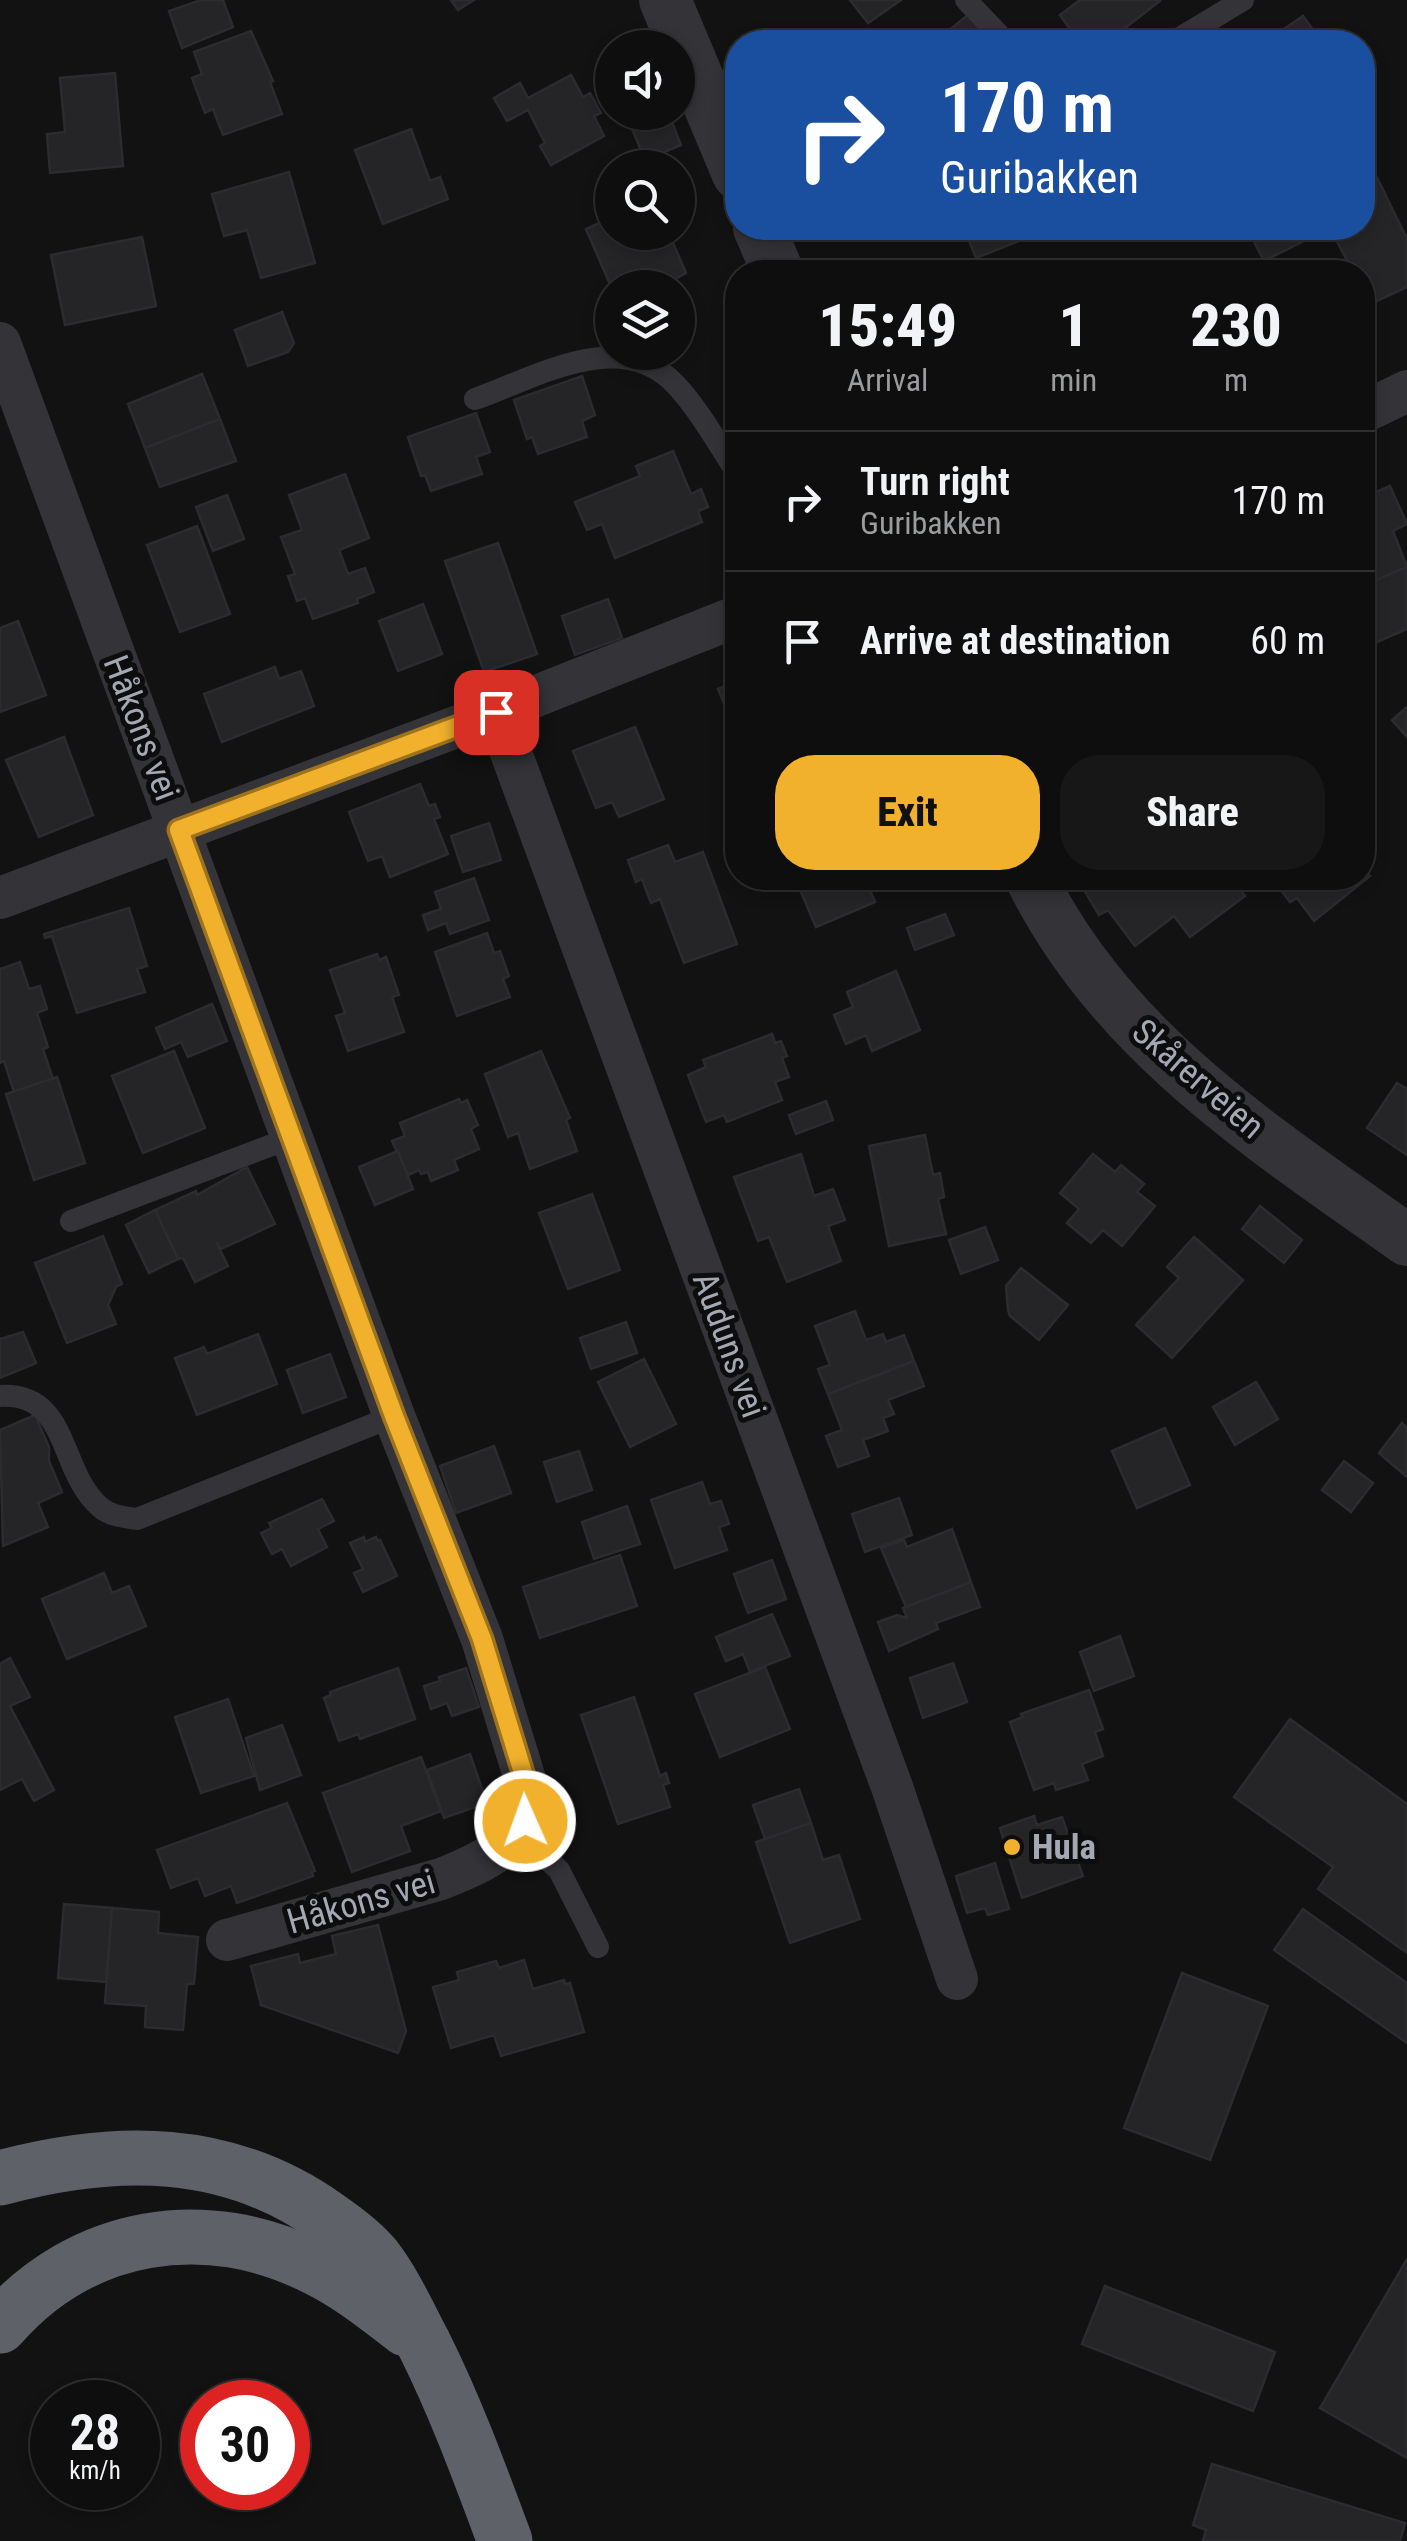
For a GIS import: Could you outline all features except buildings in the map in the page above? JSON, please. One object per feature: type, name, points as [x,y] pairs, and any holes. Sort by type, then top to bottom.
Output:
[{"type":"highway","points":[[0,2178],[84,2159],[180,2160],[230,2170],[312,2206],[372,2255],[401,2297],[452,2400],[505,2541]]},
{"type":"highway","points":[[0,2326],[14,2310],[73,2267],[110,2250],[182,2234],[225,2238],[272,2249],[314,2266],[344,2283],[422,2342]]},
{"type":"street","points":[[666,0],[725,143]]},
{"type":"street","name":"Håkons vei","points":[[0,343],[394,1416],[482,1639],[506,1710],[529,1806],[517,1833],[500,1850],[441,1880],[227,1940]]},
{"type":"street","points":[[1375,406],[1407,390]]},
{"type":"street","points":[[1,893],[496,712],[725,621]]},
{"type":"street","name":"Auduns vei","points":[[496,712],[892,1787],[957,1979]]},
{"type":"street","name":"Skårerveien","points":[[1038,890],[1082,962],[1154,1047],[1229,1112],[1407,1240]]},
{"type":"lane","points":[[966,0],[995,30]]},
{"type":"lane","points":[[1193,30],[1243,0]]},
{"type":"lane","points":[[476,400],[584,361],[605,356],[629,357],[662,373],[677,386],[725,455]]},
{"type":"lane","points":[[71,1221],[293,1137]]},
{"type":"lane","points":[[0,1396],[24,1397],[40,1404],[76,1473],[101,1508],[138,1519],[394,1416]]},
{"type":"lane","points":[[517,1833],[559,1870],[598,1947]]},
{"type":"place","name":"Hula","points":[[1012,1847]]},
{"type":"route","points":[[496,712],[179,830],[394,1416],[482,1639],[528,1789],[525,1821]]}]
